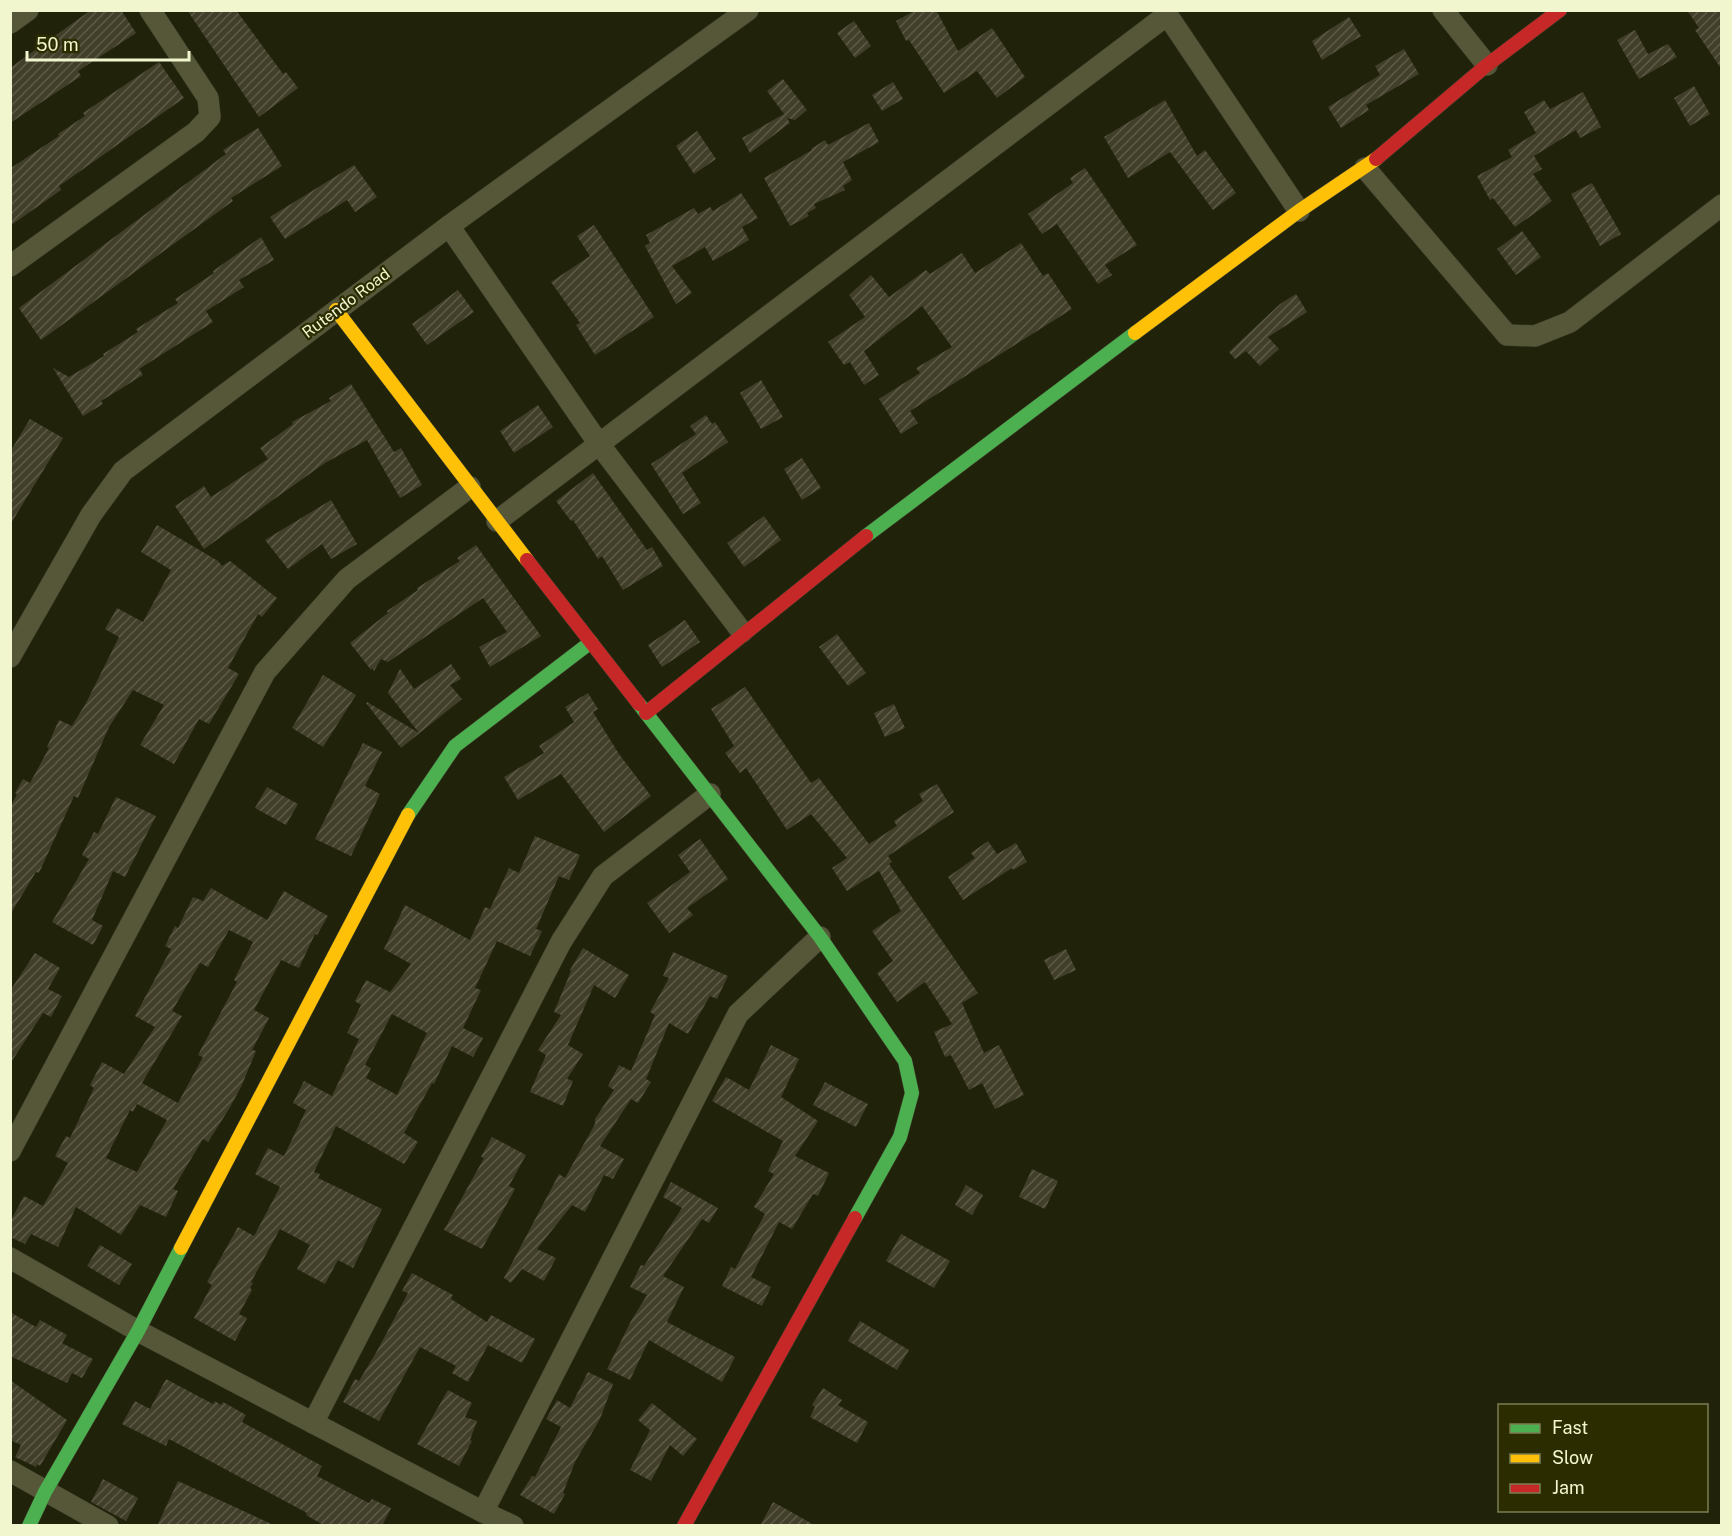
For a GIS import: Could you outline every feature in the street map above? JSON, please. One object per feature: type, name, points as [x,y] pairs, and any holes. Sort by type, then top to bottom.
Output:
[{"type":"street","points":[[10,22],[28,10]]},
{"type":"street","points":[[10,266],[196,132],[210,117],[208,98],[150,10]]},
{"type":"street","name":"Rutendo Road","points":[[10,657],[91,515],[123,471],[449,226],[748,10]]},
{"type":"street","points":[[1443,10],[1487,65]]},
{"type":"street","points":[[646,713],[742,632],[1299,211],[1365,168],[1487,65],[1560,10]]},
{"type":"street","points":[[497,520],[1166,13],[1299,211]]},
{"type":"street","points":[[1365,168],[1507,335],[1535,336],[1570,322],[1722,205]]},
{"type":"street","points":[[449,226],[599,444],[742,632]]},
{"type":"street","points":[[336,310],[470,487],[820,937],[905,1061],[912,1093],[900,1137],[684,1526]]},
{"type":"street","points":[[10,1151],[265,672],[347,579],[470,487]]},
{"type":"street","points":[[29,1526],[45,1492],[138,1331],[400,827],[455,746],[591,642]]},
{"type":"street","points":[[313,1424],[561,942],[603,876],[710,794]]},
{"type":"street","points":[[483,1512],[738,1014],[820,937]]},
{"type":"street","points":[[10,1258],[138,1331],[513,1526]]},
{"type":"street","points":[[10,1471],[108,1526]]},
{"type":"building","points":[[91,10],[121,10],[136,33],[78,71],[81,76],[10,123],[10,68]]},
{"type":"building","points":[[187,10],[236,10],[283,74],[286,72],[298,88],[259,117]]},
{"type":"building","points":[[916,10],[936,10],[958,51],[992,28],[1025,77],[997,98],[977,71],[944,93],[909,40],[906,41],[896,21]]},
{"type":"building","points":[[1687,10],[1722,10],[1722,70],[1695,30],[1699,28]]},
{"type":"building","points":[[1349,17],[1361,36],[1322,60],[1312,41]]},
{"type":"building","points":[[854,21],[871,46],[855,58],[837,33]]},
{"type":"building","points":[[1635,30],[1648,54],[1668,44],[1677,57],[1639,79],[1617,40]]},
{"type":"building","points":[[1404,49],[1419,74],[1366,105],[1369,110],[1341,128],[1328,107],[1380,75],[1375,66]]},
{"type":"building","points":[[159,62],[184,98],[59,186],[61,190],[10,226],[11,168],[59,136],[58,134],[85,116],[83,113]]},
{"type":"building","points":[[783,79],[807,110],[795,120],[787,118],[790,123],[750,153],[742,138],[784,114],[767,91]]},
{"type":"building","points":[[893,82],[903,99],[882,111],[872,95]]},
{"type":"building","points":[[1694,86],[1710,114],[1690,126],[1674,98]]},
{"type":"building","points":[[1583,92],[1601,127],[1580,138],[1576,130],[1534,156],[1542,169],[1533,174],[1552,201],[1515,227],[1493,198],[1490,200],[1477,176],[1512,157],[1508,150],[1536,133],[1524,112],[1544,100],[1550,109]]},
{"type":"building","points":[[1165,100],[1197,156],[1205,150],[1236,193],[1213,210],[1170,152],[1128,178],[1104,137]]},
{"type":"building","points":[[869,123],[879,142],[843,162],[852,180],[843,186],[845,190],[814,204],[816,208],[807,213],[809,216],[790,226],[764,178],[825,140],[828,145]]},
{"type":"building","points":[[258,128],[282,166],[231,198],[233,201],[41,340],[19,308],[226,154],[223,150]]},
{"type":"building","points":[[697,131],[716,159],[694,174],[676,146]]},
{"type":"building","points":[[354,165],[377,197],[355,212],[347,200],[285,239],[270,217]]},
{"type":"building","points":[[1085,168],[1137,245],[1105,265],[1112,275],[1098,284],[1057,224],[1042,234],[1028,214],[1073,183],[1070,178]]},
{"type":"building","points":[[1592,183],[1621,234],[1600,246],[1571,194]]},
{"type":"building","points":[[741,193],[758,218],[742,227],[749,240],[713,261],[705,247],[672,266],[692,293],[676,304],[645,246],[650,243],[646,235],[694,208],[698,214],[710,207],[713,211]]},
{"type":"building","points":[[594,225],[654,317],[595,355],[576,325],[580,323],[551,282],[590,256],[577,236]]},
{"type":"building","points":[[1522,231],[1541,257],[1516,275],[1497,249]]},
{"type":"building","points":[[261,237],[274,260],[239,280],[244,287],[206,311],[213,322],[139,369],[143,375],[101,401],[103,404],[83,416],[53,368],[69,377],[104,356],[103,354],[138,332],[136,329],[178,303],[175,299]]},
{"type":"building","points":[[1021,243],[1043,276],[1048,273],[1072,309],[910,411],[918,423],[901,434],[879,399],[920,373],[916,368],[952,347],[922,306],[864,351],[879,375],[864,385],[850,362],[844,365],[828,342],[865,317],[849,295],[871,275],[889,297],[926,270],[930,274],[962,253],[975,273]]},
{"type":"building","points":[[458,290],[474,312],[427,345],[412,324]]},
{"type":"building","points":[[1296,294],[1307,312],[1268,337],[1279,349],[1260,366],[1246,351],[1235,359],[1229,352],[1280,304]]},
{"type":"building","points":[[761,380],[783,417],[761,429],[740,393]]},
{"type":"building","points":[[351,384],[394,452],[401,448],[422,485],[400,498],[367,440],[325,463],[204,549],[175,506],[204,486],[211,497],[268,459],[260,448],[293,424],[292,422],[331,401],[329,398]]},
{"type":"building","points":[[538,405],[553,427],[514,453],[500,431]]},
{"type":"building","points":[[706,415],[712,424],[715,422],[728,442],[682,473],[701,503],[683,514],[651,464],[696,434],[690,426]]},
{"type":"building","points":[[30,419],[63,438],[10,525],[10,452]]},
{"type":"building","points":[[802,458],[821,488],[802,500],[784,469]]},
{"type":"building","points":[[593,473],[647,550],[652,547],[663,566],[623,590],[602,556],[598,559],[573,520],[571,521],[556,501]]},
{"type":"building","points":[[331,500],[357,544],[331,559],[322,544],[288,569],[265,540]]},
{"type":"building","points":[[764,516],[781,540],[744,567],[727,543]]},
{"type":"building","points":[[157,525],[218,561],[222,566],[230,561],[277,598],[262,617],[258,614],[228,668],[239,674],[209,724],[199,719],[174,764],[140,745],[164,705],[133,690],[109,727],[78,798],[74,796],[39,873],[36,872],[10,915],[10,808],[17,794],[15,793],[23,779],[30,783],[49,748],[47,747],[59,720],[72,726],[86,703],[119,637],[105,629],[117,608],[143,622],[171,570],[141,552]]},
{"type":"building","points":[[476,545],[541,636],[490,667],[479,647],[507,632],[483,598],[388,662],[381,659],[374,671],[372,668],[371,670],[350,643],[388,613],[387,611],[418,590],[417,588],[460,561],[457,558]]},
{"type":"building","points":[[685,620],[700,642],[662,667],[648,645]]},
{"type":"building","points":[[837,634],[866,673],[848,686],[819,647]]},
{"type":"building","points":[[451,664],[461,679],[450,685],[462,699],[401,748],[366,703],[419,733],[388,693],[400,669],[414,689]]},
{"type":"building","points":[[323,675],[356,695],[323,747],[292,728]]},
{"type":"building","points":[[745,687],[811,783],[819,778],[869,844],[897,826],[894,821],[923,801],[919,794],[937,784],[954,812],[888,856],[892,862],[889,864],[978,993],[962,1003],[984,1053],[999,1045],[1024,1095],[995,1109],[982,1083],[969,1090],[951,1055],[945,1057],[934,1032],[952,1024],[925,982],[897,1002],[877,973],[893,961],[872,931],[901,911],[879,871],[847,891],[832,868],[847,858],[811,814],[787,830],[746,768],[740,773],[725,753],[734,746],[711,709]]},
{"type":"building","points":[[588,693],[598,709],[593,712],[619,754],[651,796],[604,832],[561,774],[518,800],[504,777],[544,753],[539,746],[574,722],[565,707]]},
{"type":"building","points":[[894,704],[905,728],[885,737],[874,713]]},
{"type":"building","points":[[363,743],[382,752],[365,786],[380,794],[351,856],[315,839]]},
{"type":"building","points":[[267,787],[298,804],[286,825],[255,808]]},
{"type":"building","points":[[116,797],[156,816],[125,877],[113,871],[92,920],[103,926],[93,945],[52,922],[89,859],[82,855],[94,832],[98,834]]},
{"type":"building","points":[[535,836],[580,855],[569,880],[559,876],[536,929],[542,931],[530,956],[497,941],[475,988],[481,990],[463,1028],[483,1038],[473,1057],[452,1046],[434,1084],[432,1083],[404,1133],[418,1142],[404,1164],[336,1126],[314,1172],[320,1174],[318,1178],[382,1209],[353,1268],[338,1260],[325,1284],[297,1269],[310,1245],[280,1229],[251,1282],[253,1283],[250,1288],[252,1290],[239,1314],[247,1318],[235,1341],[194,1318],[212,1285],[207,1282],[238,1227],[254,1236],[280,1187],[255,1174],[268,1148],[284,1156],[306,1110],[293,1103],[304,1081],[332,1096],[359,1039],[347,1033],[361,1005],[355,1001],[366,980],[390,992],[411,964],[384,949],[405,905],[470,940],[485,907],[490,909],[509,868],[519,873]],"holes":[[[392,1014],[427,1033],[397,1095],[366,1078],[371,1068],[365,1065]]]},
{"type":"building","points":[[700,839],[728,879],[687,908],[693,915],[669,933],[647,903],[690,872],[678,855]]},
{"type":"building","points":[[988,841],[997,854],[1016,843],[1027,862],[1013,870],[1012,868],[963,900],[948,877],[975,858],[971,853]]},
{"type":"building","points":[[211,888],[267,920],[284,891],[328,916],[317,935],[315,934],[299,968],[281,960],[254,1010],[269,1018],[252,1050],[256,1051],[229,1109],[208,1142],[203,1139],[173,1189],[178,1191],[166,1217],[140,1205],[121,1235],[76,1207],[58,1247],[31,1234],[25,1244],[10,1237],[10,1222],[24,1196],[43,1206],[68,1163],[55,1156],[66,1136],[70,1138],[94,1088],[90,1085],[102,1062],[124,1074],[155,1027],[135,1016],[171,949],[165,946],[175,926],[178,928],[193,897],[203,901]],"holes":[[[229,930],[253,942],[234,980],[237,982],[198,1055],[203,1057],[178,1103],[142,1083],[182,1016],[172,1011],[200,963],[208,967]],[[137,1104],[167,1120],[137,1172],[106,1158],[130,1110],[133,1112]]]},
{"type":"building","points":[[583,948],[629,975],[615,998],[594,985],[568,1045],[583,1054],[567,1079],[573,1081],[563,1106],[530,1092],[546,1055],[538,1050],[561,1015],[554,1012],[570,970]]},
{"type":"building","points":[[1066,949],[1076,970],[1054,980],[1044,960]]},
{"type":"building","points":[[673,952],[728,976],[717,999],[710,996],[688,1034],[669,1023],[646,1079],[651,1082],[638,1103],[631,1099],[600,1146],[624,1159],[613,1179],[604,1175],[585,1212],[572,1205],[537,1249],[556,1258],[544,1281],[522,1269],[511,1283],[504,1278],[559,1174],[565,1178],[595,1124],[595,1119],[614,1090],[608,1086],[619,1065],[631,1071],[655,1015],[650,1012],[669,978],[663,976]]},
{"type":"building","points":[[35,953],[60,968],[48,989],[62,996],[51,1017],[43,1013],[10,1064],[10,991]]},
{"type":"building","points":[[771,1045],[799,1059],[781,1097],[818,1121],[795,1156],[829,1173],[818,1196],[813,1194],[792,1229],[779,1222],[751,1277],[771,1287],[762,1306],[722,1286],[731,1267],[735,1269],[765,1214],[754,1207],[774,1174],[768,1171],[783,1141],[712,1101],[726,1077],[749,1090]]},
{"type":"building","points":[[825,1082],[868,1104],[856,1127],[813,1105]]},
{"type":"building","points":[[492,1137],[526,1155],[509,1186],[515,1189],[482,1249],[444,1230],[484,1158],[481,1157]]},
{"type":"building","points":[[1032,1169],[1058,1181],[1045,1209],[1019,1197]]},
{"type":"building","points":[[671,1182],[718,1208],[709,1223],[702,1219],[663,1276],[684,1287],[667,1322],[735,1357],[722,1382],[649,1340],[630,1380],[607,1369],[647,1295],[630,1287],[641,1265],[644,1266],[682,1208],[663,1197]]},
{"type":"building","points":[[966,1185],[983,1195],[972,1215],[955,1205]]},
{"type":"building","points":[[901,1234],[950,1261],[934,1288],[886,1261]]},
{"type":"building","points":[[100,1245],[132,1264],[119,1285],[87,1266]]},
{"type":"building","points":[[412,1273],[453,1295],[451,1299],[487,1322],[491,1315],[535,1339],[522,1363],[488,1345],[468,1382],[452,1373],[456,1366],[420,1347],[379,1421],[343,1402],[355,1379],[359,1381],[377,1351],[408,1293],[402,1291]]},
{"type":"building","points":[[10,1312],[36,1327],[40,1320],[67,1335],[62,1343],[93,1359],[82,1378],[72,1373],[67,1383],[10,1356]]},
{"type":"building","points":[[860,1321],[909,1350],[897,1370],[848,1341]]},
{"type":"building","points":[[588,1372],[613,1384],[600,1419],[575,1462],[563,1493],[565,1494],[554,1514],[520,1495],[532,1476],[535,1477],[561,1427],[546,1419],[557,1400],[570,1408]]},
{"type":"building","points":[[166,1379],[213,1404],[215,1401],[221,1405],[223,1402],[246,1415],[242,1422],[322,1466],[317,1476],[369,1503],[372,1499],[391,1508],[382,1526],[325,1526],[306,1515],[307,1513],[169,1439],[166,1446],[122,1424],[135,1401],[150,1409]]},
{"type":"building","points":[[10,1380],[67,1420],[40,1466],[37,1464],[36,1467],[15,1457],[21,1445],[10,1440]]},
{"type":"building","points":[[823,1388],[842,1400],[838,1405],[868,1422],[857,1443],[810,1417],[815,1407],[812,1405]]},
{"type":"building","points":[[448,1390],[472,1403],[465,1417],[477,1421],[470,1440],[472,1441],[459,1466],[417,1444]]},
{"type":"building","points":[[652,1403],[697,1439],[683,1456],[670,1445],[651,1481],[630,1470],[650,1430],[638,1420]]},
{"type":"building","points":[[103,1479],[138,1498],[126,1521],[91,1502]]},
{"type":"building","points":[[178,1481],[276,1526],[157,1526]]},
{"type":"building","points":[[773,1502],[786,1509],[816,1526],[760,1526]]},
{"type":"traffic: fast","points":[[866,536],[1135,333]]},
{"type":"traffic: fast","points":[[408,815],[455,746],[591,642]]},
{"type":"traffic: fast","points":[[639,704],[820,937],[905,1061],[912,1093],[900,1137],[855,1218]]},
{"type":"traffic: fast","points":[[29,1526],[45,1492],[138,1331],[181,1248]]},
{"type":"traffic: slow","points":[[1135,333],[1299,211],[1376,159]]},
{"type":"traffic: slow","points":[[336,310],[527,560]]},
{"type":"traffic: slow","points":[[181,1248],[408,815]]},
{"type":"traffic: jam","points":[[1376,159],[1487,65],[1560,10]]},
{"type":"traffic: jam","points":[[646,713],[866,536]]},
{"type":"traffic: jam","points":[[527,560],[639,704]]},
{"type":"traffic: jam","points":[[684,1526],[855,1218]]}]
